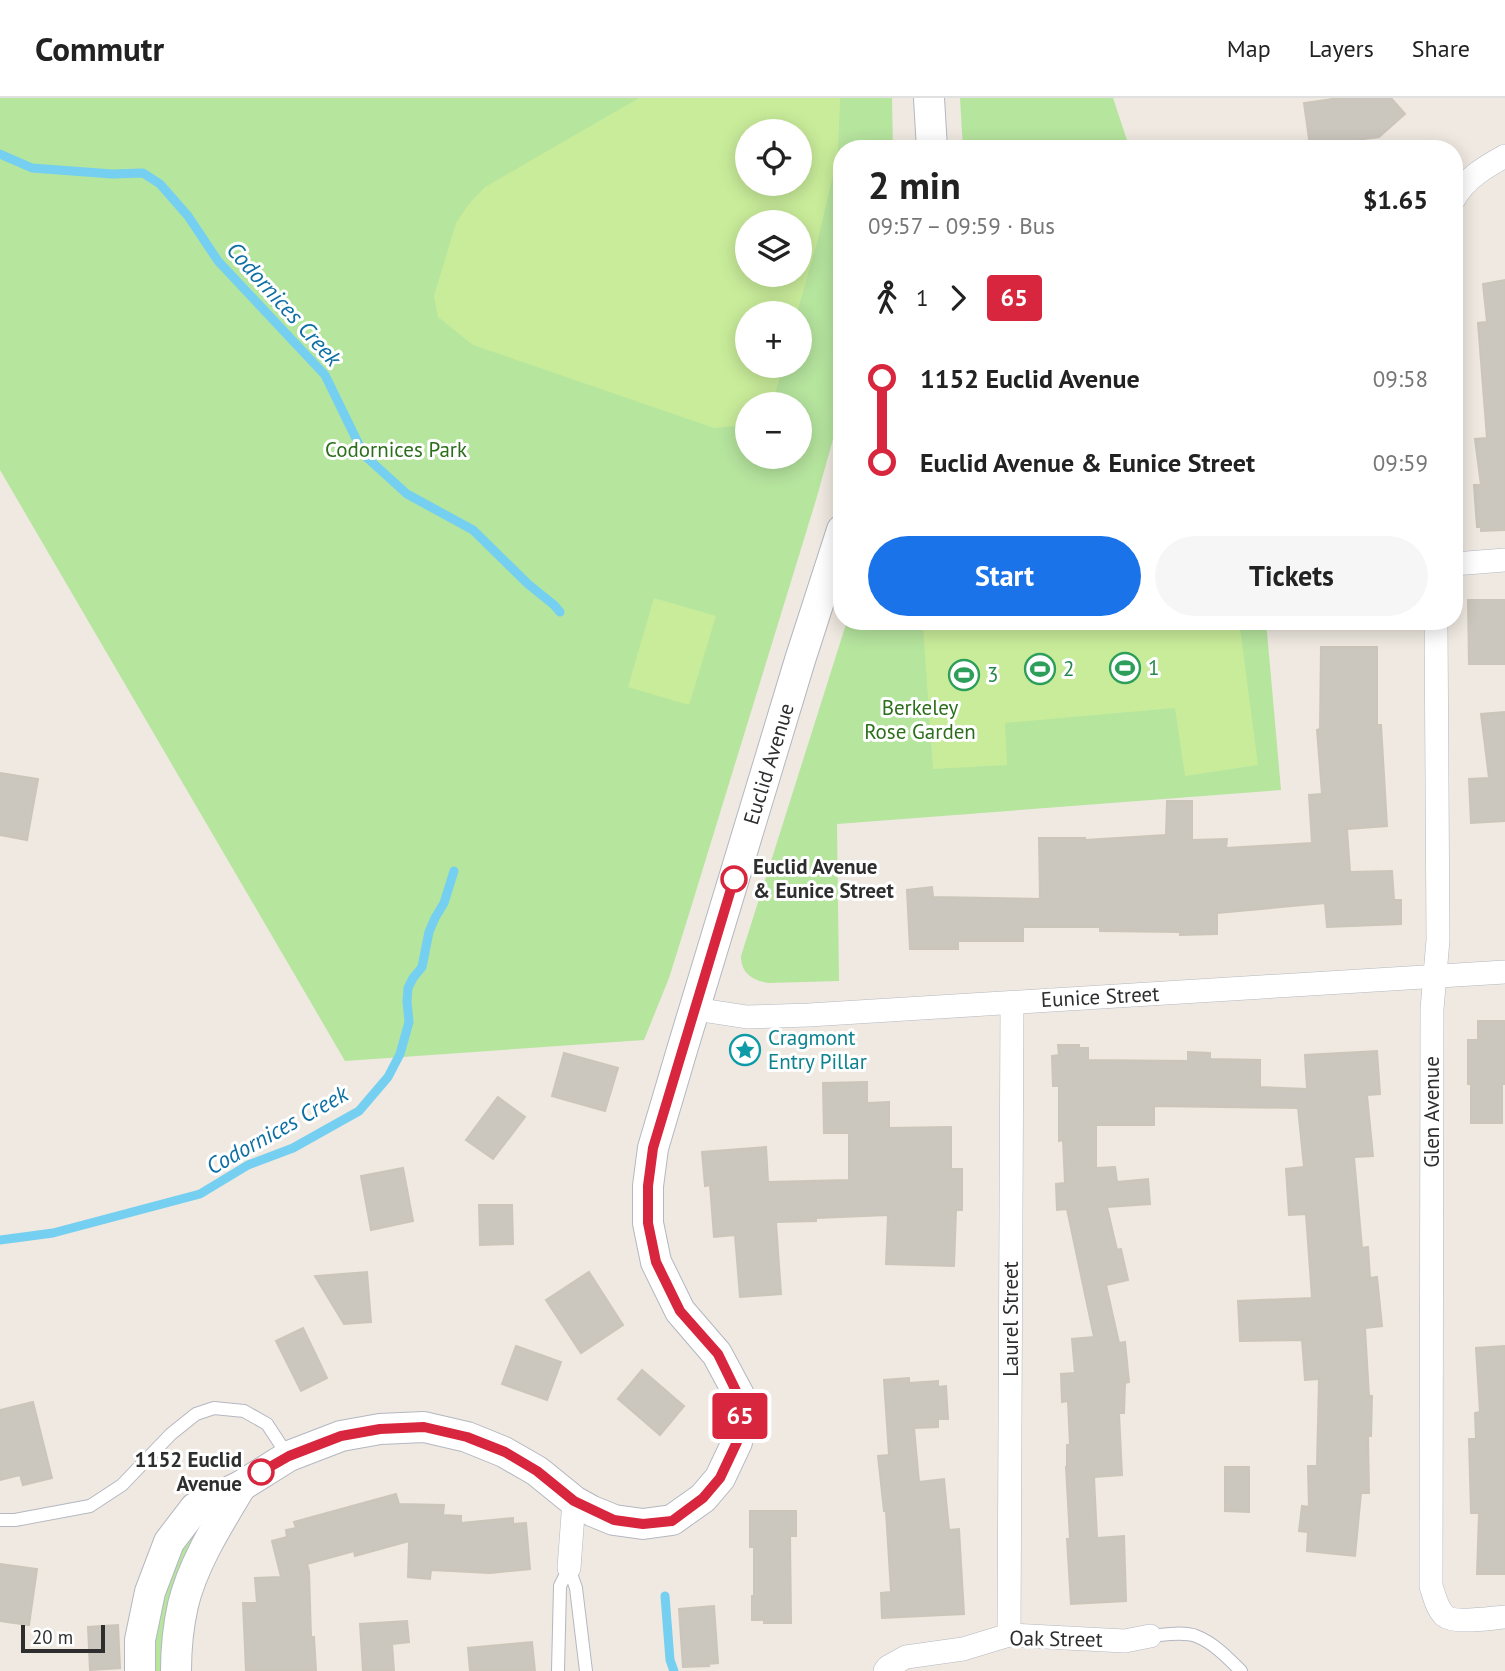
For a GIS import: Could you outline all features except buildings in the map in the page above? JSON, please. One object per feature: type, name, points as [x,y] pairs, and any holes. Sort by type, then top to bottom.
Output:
[{"type":"street","points":[[929,98],[931,140]]},
{"type":"street","points":[[1463,184],[1489,164],[1505,156]]},
{"type":"street","name":"Euclid Avenue","points":[[140,1671],[140,1640],[150,1592],[169,1542],[195,1508],[241,1486],[289,1456],[341,1436],[380,1429],[424,1427],[467,1437],[505,1452],[537,1471],[574,1501],[614,1520],[643,1524],[672,1521],[703,1498],[720,1478],[737,1442],[740,1419],[738,1395],[718,1354],[680,1311],[656,1262],[648,1223],[648,1186],[653,1148],[833,558]]},
{"type":"street","points":[[1463,563],[1505,561]]},
{"type":"street","name":"Glen Avenue","points":[[1436,630],[1438,940],[1432,1009],[1431,1586],[1436,1603],[1445,1615],[1455,1620],[1505,1617]]},
{"type":"street","name":"Eunice Street","points":[[695,1009],[747,1017],[1505,972]]},
{"type":"street","name":"Laurel Street","points":[[1009,1635],[1012,1003]]},
{"type":"street","name":"Euclid Avenue","points":[[176,1671],[183,1604],[197,1567],[241,1486]]},
{"type":"street","points":[[569,1568],[574,1501]]},
{"type":"street","name":"Oak Street","points":[[885,1671],[906,1657],[963,1648],[1009,1635],[1125,1641],[1150,1636]]},
{"type":"lane","points":[[0,1520],[15,1520],[90,1506],[122,1485],[171,1434],[196,1414],[214,1408],[244,1411],[267,1424],[289,1456]]},
{"type":"lane","points":[[558,1671],[560,1586],[569,1568]]},
{"type":"lane","points":[[569,1568],[576,1588],[586,1671]]},
{"type":"lane","points":[[1150,1636],[1194,1635],[1223,1652],[1241,1671]]},
{"type":"green space","name":"Codornices Park","points":[[0,98],[892,98],[893,140],[833,140],[833,439],[669,978],[644,1040],[345,1061],[0,470]]},
{"type":"green space","points":[[639,98],[840,98],[839,140],[833,140],[833,176],[812,260],[812,210],[735,210],[735,287],[804,287],[800,301],[735,301],[735,378],[780,378],[776,392],[735,392],[735,426],[714,428],[473,345],[438,317],[434,296],[456,223],[485,187]]},
{"type":"green space","points":[[960,98],[1113,98],[1127,140],[962,140]]},
{"type":"green space","points":[[654,598],[716,616],[689,705],[628,687]]},
{"type":"green space","name":"Berkeley Rose Garden","points":[[844,630],[1267,630],[1281,790],[837,824],[839,981],[768,983],[748,975],[741,956]]},
{"type":"green space","points":[[923,630],[1240,630],[1258,765],[1185,776],[1175,708],[1005,723],[1007,765],[933,769]]},
{"type":"green space","points":[[203,1518],[177,1576],[162,1671],[153,1671],[157,1622],[165,1590],[176,1560]]},
{"type":"waterway","name":"Codornices Creek","points":[[0,154],[32,168],[112,174],[143,173],[160,184],[188,216],[218,261],[325,375],[364,455],[407,494],[473,530],[560,612]]},
{"type":"waterway","name":"Codornices Creek","points":[[0,1240],[53,1233],[200,1194],[248,1165],[293,1148],[359,1111],[388,1077],[400,1054],[409,1022],[408,988],[422,967],[429,932],[444,903],[454,871]]},
{"type":"waterway","name":"Codornices Creek","points":[[665,1596],[670,1660],[674,1671]]},
{"type":"bus line","name":"65","points":[[261,1472],[289,1456],[341,1436],[380,1429],[424,1427],[467,1437],[505,1452],[537,1471],[574,1501],[614,1520],[643,1524],[672,1521],[703,1498],[720,1478],[737,1442],[740,1419],[738,1395],[718,1354],[680,1311],[656,1262],[648,1223],[648,1186],[653,1148],[734,879]]},
{"type":"place","name":"1","points":[[1125,668]]},
{"type":"place","name":"2","points":[[1040,669]]},
{"type":"place","name":"3","points":[[964,675]]},
{"type":"place","name":"Euclid Avenue & Eunice Street","points":[[734,879]]},
{"type":"place","name":"Cragmont Entry Pillar","points":[[745,1050]]},
{"type":"place","name":"1152 Euclid Avenue","points":[[261,1472]]}]
